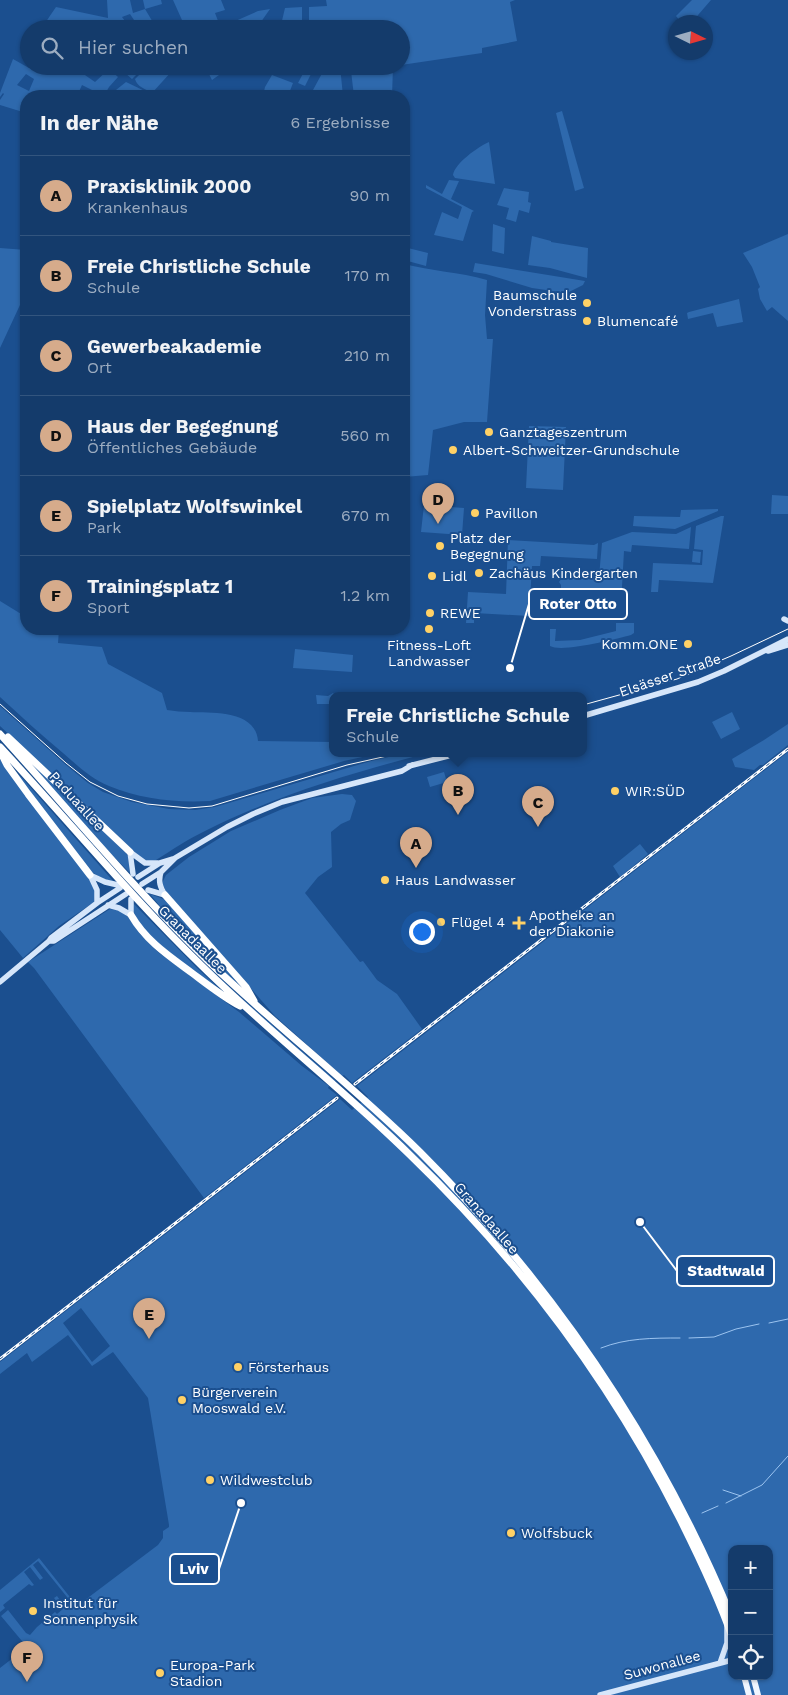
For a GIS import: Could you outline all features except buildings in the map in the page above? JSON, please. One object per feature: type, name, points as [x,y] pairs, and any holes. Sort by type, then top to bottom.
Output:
[{"type":"highway","points":[[0,732],[130,852]]},
{"type":"highway","name":"Paduaallee","points":[[0,732],[108,854],[137,880]]},
{"type":"highway","points":[[0,749],[7,765],[90,875]]},
{"type":"highway","name":"Paduaallee","points":[[0,749],[101,859],[123,891]]},
{"type":"highway","name":"Granadaallee","points":[[137,880],[160,913],[212,965],[258,1008],[364,1100],[417,1150],[473,1208],[531,1276],[591,1357],[628,1412],[703,1550],[728,1617]]},
{"type":"highway","name":"Granadaallee","points":[[123,891],[249,1011],[411,1156],[459,1205],[525,1281],[581,1354],[622,1414],[661,1483],[728,1618]]},
{"type":"highway","points":[[165,895],[246,987],[258,1008]]},
{"type":"highway","points":[[131,915],[144,935],[156,946],[225,998],[249,1011]]},
{"type":"main road","name":"Elsässer Straße","points":[[587,715],[698,682],[763,652],[775,644],[788,641]]},
{"type":"main road","points":[[382,776],[390,770],[444,757]]},
{"type":"main road","points":[[137,880],[160,863],[175,858],[227,827],[282,802],[402,771],[412,765]]},
{"type":"main road","points":[[396,778],[402,771]]},
{"type":"main road","points":[[362,781],[374,784]]},
{"type":"main road","points":[[130,852],[145,863],[160,863]]},
{"type":"main road","points":[[130,852],[137,880]]},
{"type":"main road","points":[[137,880],[161,872],[175,858]]},
{"type":"main road","points":[[161,872],[160,887],[165,895]]},
{"type":"main road","points":[[90,875],[123,891],[131,915]]},
{"type":"main road","points":[[90,875],[97,890],[97,903]]},
{"type":"main road","points":[[148,890],[165,895]]},
{"type":"main road","points":[[0,982],[51,938],[97,903],[123,891]]},
{"type":"main road","points":[[49,941],[54,941],[108,905],[123,891]]},
{"type":"main road","points":[[108,905],[119,908],[131,915]]},
{"type":"main road","points":[[728,1623],[726,1630],[727,1643],[720,1663],[728,1665]]},
{"type":"main road","name":"Suwonallee","points":[[600,1695],[728,1661]]},
{"type":"main road","points":[[745,1680],[748,1695]]},
{"type":"main road","points":[[754,1680],[758,1695]]},
{"type":"shaded area","points":[[107,0],[130,0],[133,13],[145,9],[152,20],[134,20],[130,14],[122,17],[124,20],[47,20],[56,7],[108,18]]},
{"type":"shaded area","points":[[143,0],[161,0],[162,4],[145,9]]},
{"type":"shaded area","points":[[173,0],[221,0],[225,10],[215,13],[218,20],[182,20]]},
{"type":"shaded area","points":[[326,0],[515,0],[510,2],[517,41],[482,48],[482,53],[410,64],[410,20],[309,20],[309,7],[327,6]]},
{"type":"shaded area","points":[[692,0],[711,0],[698,15],[677,15]]},
{"type":"shaded area","points":[[302,7],[302,20],[282,20],[285,8]]},
{"type":"shaded area","points":[[270,9],[262,20],[238,20],[258,11]]},
{"type":"shaded area","points":[[13,59],[20,63],[20,75],[25,75],[17,85],[27,90],[20,90],[20,111],[0,105],[3,93],[0,97]]},
{"type":"shaded area","points":[[28,75],[85,75],[95,82],[103,75],[116,75],[118,77],[107,90],[92,90],[82,85],[80,90],[29,90],[34,79]]},
{"type":"shaded area","points":[[127,75],[136,75],[132,79]]},
{"type":"shaded area","points":[[139,75],[168,75],[155,90],[147,90],[140,86],[135,79]]},
{"type":"shaded area","points":[[210,75],[219,75],[212,80]]},
{"type":"shaded area","points":[[272,75],[293,83],[290,90],[264,90]]},
{"type":"shaded area","points":[[302,75],[310,75],[305,86],[298,83]]},
{"type":"shaded area","points":[[321,75],[341,75],[342,90],[313,90]]},
{"type":"shaded area","points":[[351,75],[393,75],[392,90],[353,90]]},
{"type":"shaded area","points":[[126,82],[143,90],[116,90]]},
{"type":"shaded area","points":[[562,111],[584,188],[575,191],[556,113]]},
{"type":"shaded area","points":[[489,142],[495,184],[455,178],[453,175],[458,165],[473,151]]},
{"type":"shaded area","points":[[449,180],[459,181],[451,199],[474,211],[472,212],[463,241],[434,235],[442,212],[458,219],[462,207],[426,188],[426,185],[442,194]]},
{"type":"shaded area","points":[[504,188],[529,192],[528,202],[531,203],[529,213],[519,210],[516,222],[506,219],[509,208],[497,205]]},
{"type":"shaded area","points":[[493,224],[505,228],[504,254],[492,251]]},
{"type":"shaded area","points":[[788,234],[788,321],[772,307],[767,311],[760,299],[758,289],[760,287],[752,267],[743,253]]},
{"type":"shaded area","points":[[532,236],[551,242],[588,248],[587,278],[550,268],[528,265]]},
{"type":"shaded area","points":[[0,248],[20,250],[20,305],[0,348]]},
{"type":"shaded area","points":[[410,248],[428,253],[426,266],[410,262]]},
{"type":"shaded area","points":[[475,263],[585,281],[583,285],[567,293],[532,288],[473,272]]},
{"type":"shaded area","points":[[410,265],[487,280],[485,315],[487,339],[493,339],[487,422],[464,422],[433,430],[428,475],[410,476]]},
{"type":"shaded area","points":[[739,299],[743,322],[717,327],[713,313],[688,319],[687,313],[689,312]]},
{"type":"shaded area","points":[[529,426],[566,427],[563,490],[526,488]]},
{"type":"shaded area","points":[[772,495],[788,496],[788,514],[771,514]]},
{"type":"shaded area","points":[[424,505],[464,508],[462,535],[421,532]]},
{"type":"shaded area","points":[[718,509],[718,511],[675,529],[633,526],[634,516],[680,517],[681,510]]},
{"type":"shaded area","points":[[724,516],[713,583],[659,580],[658,592],[651,592],[653,563],[702,565],[703,550],[694,549],[696,526]]},
{"type":"shaded area","points":[[691,527],[689,549],[632,545],[631,552],[624,551],[621,604],[567,600],[565,617],[555,617],[556,601],[552,601],[552,599],[561,590],[559,582],[562,578],[567,576],[599,577],[602,543],[632,532],[676,534]]},
{"type":"shaded area","points":[[508,540],[594,545],[598,543],[597,559],[541,556],[540,566],[532,566],[529,616],[474,613],[474,623],[466,623],[468,592],[506,594]]},
{"type":"shaded area","points":[[693,551],[701,552],[700,563],[692,562]]},
{"type":"shaded area","points":[[0,601],[20,613],[20,635],[59,635],[58,643],[102,647],[108,664],[162,693],[167,710],[232,715],[250,724],[255,731],[258,741],[329,742],[329,757],[362,757],[210,801],[158,799],[133,794],[96,780],[0,697]]},
{"type":"shaded area","points":[[616,623],[634,623],[634,633],[577,647],[556,648],[550,646],[550,629],[556,629],[555,641],[580,640],[616,631]]},
{"type":"shaded area","points":[[295,649],[353,655],[352,672],[293,668]]},
{"type":"shaded area","points":[[316,695],[328,696],[329,704],[317,704]]},
{"type":"shaded area","points":[[0,706],[88,783],[103,792],[132,802],[169,809],[195,810],[215,807],[371,761],[389,757],[414,757],[312,787],[258,807],[199,834],[156,860],[151,861],[143,860],[0,726]]},
{"type":"shaded area","points":[[732,712],[740,729],[721,739],[712,722]]},
{"type":"shaded area","points":[[788,724],[788,745],[754,770],[735,767],[732,759]]},
{"type":"shaded area","points":[[788,752],[788,1695],[0,1695],[0,1668],[27,1647],[1,1616],[8,1610],[26,1633],[30,1635],[55,1612],[57,1614],[63,1609],[54,1598],[57,1596],[65,1607],[71,1602],[38,1561],[33,1565],[43,1578],[40,1580],[30,1567],[24,1572],[34,1585],[29,1584],[3,1605],[5,1608],[0,1612],[0,1590],[39,1558],[77,1606],[158,1545],[163,1538],[163,1531],[169,1525],[148,1398],[113,1352],[92,1366],[68,1335],[32,1362],[27,1353],[0,1374],[0,1362],[340,1099],[352,1110],[368,1097],[357,1086]],"holes":[[[81,1308],[110,1346],[92,1362],[63,1323]]]},
{"type":"shaded area","points":[[0,759],[96,890],[94,902],[59,926],[23,958],[0,930]]},
{"type":"shaded area","points":[[32,763],[126,853],[130,873],[109,852]]},
{"type":"shaded area","points":[[13,769],[114,882],[104,880],[89,870]]},
{"type":"shaded area","points":[[444,772],[447,782],[430,787],[427,777]]},
{"type":"shaded area","points":[[342,794],[352,795],[356,801],[350,820],[331,832],[332,867],[318,877],[305,893],[360,962],[363,961],[377,980],[397,994],[422,1029],[352,1083],[275,1016],[167,893],[162,883],[166,875],[189,857],[231,831],[312,798]]},
{"type":"shaded area","points":[[640,844],[648,854],[620,877],[613,866]]},
{"type":"shaded area","points":[[150,894],[166,900],[245,992],[162,911]]},
{"type":"shaded area","points":[[133,903],[224,993],[205,981],[145,932],[134,913]]},
{"type":"shaded area","points":[[110,909],[119,910],[128,917],[140,934],[158,952],[239,1012],[302,1066],[329,1086],[328,1088],[337,1095],[204,1198],[28,962]]},
{"type":"shaded area","points":[[203,964],[336,1081],[334,1082]]},
{"type":"waterway","points":[[769,1323],[788,1319]]},
{"type":"waterway","points":[[689,1338],[714,1337],[736,1329],[759,1324]]},
{"type":"waterway","points":[[601,1348],[630,1340],[680,1338]]},
{"type":"waterway","points":[[726,1503],[762,1485],[788,1456]]},
{"type":"waterway","points":[[723,1490],[741,1496]]},
{"type":"waterway","points":[[702,1513],[718,1506]]},
{"type":"tram line","points":[[587,704],[677,679],[788,629]]},
{"type":"tram line","points":[[0,704],[90,782],[118,796],[147,804],[189,808],[212,806],[347,765],[383,757]]},
{"type":"railway","points":[[355,1084],[788,749]]},
{"type":"railway","points":[[0,1359],[337,1098]]},
{"type":"place","name":"Baumschule Vonderstrass","points":[[587,303]]},
{"type":"place","name":"Blumencafé","points":[[587,321]]},
{"type":"place","name":"Ganztageszentrum","points":[[489,432]]},
{"type":"place","name":"Albert-Schweitzer-Grundschule","points":[[453,450]]},
{"type":"place","name":"Pavillon","points":[[475,513]]},
{"type":"place","name":"Haus der Begegnung","points":[[438,524]]},
{"type":"place","name":"Platz der Begegnung","points":[[440,546]]},
{"type":"place","name":"Zachäus Kindergarten","points":[[479,573]]},
{"type":"place","name":"Lidl","points":[[432,576]]},
{"type":"place","name":"REWE","points":[[430,613]]},
{"type":"place","name":"Fitness-Loft Landwasser","points":[[429,629]]},
{"type":"place","name":"Komm.ONE","points":[[688,644]]},
{"type":"place","name":"Roter Otto","points":[[510,668]]},
{"type":"place","name":"WIR:SÜD","points":[[615,791]]},
{"type":"place","name":"Freie Christliche Schule","points":[[458,815]]},
{"type":"place","name":"Gewerbeakademie","points":[[538,827]]},
{"type":"place","name":"Praxisklinik 2000","points":[[416,868]]},
{"type":"place","name":"Haus Landwasser","points":[[385,880]]},
{"type":"place","name":"Flügel 4","points":[[441,922]]},
{"type":"place","name":"Apotheke an der Diakonie","points":[[519,923]]},
{"type":"place","name":"Stadtwald","points":[[640,1222]]},
{"type":"place","name":"Spielplatz Wolfswinkel","points":[[149,1339]]},
{"type":"place","name":"Försterhaus","points":[[238,1367]]},
{"type":"place","name":"Bürgerverein Mooswald e.V.","points":[[182,1400]]},
{"type":"place","name":"Wildwestclub","points":[[210,1480]]},
{"type":"place","name":"Lviv","points":[[241,1503]]},
{"type":"place","name":"Wolfsbuck","points":[[511,1533]]},
{"type":"place","name":"Institut für Sonnenphysik","points":[[33,1611]]},
{"type":"place","name":"Europa-Park Stadion","points":[[160,1673]]},
{"type":"place","name":"Trainingsplatz 1","points":[[27,1682]]}]
